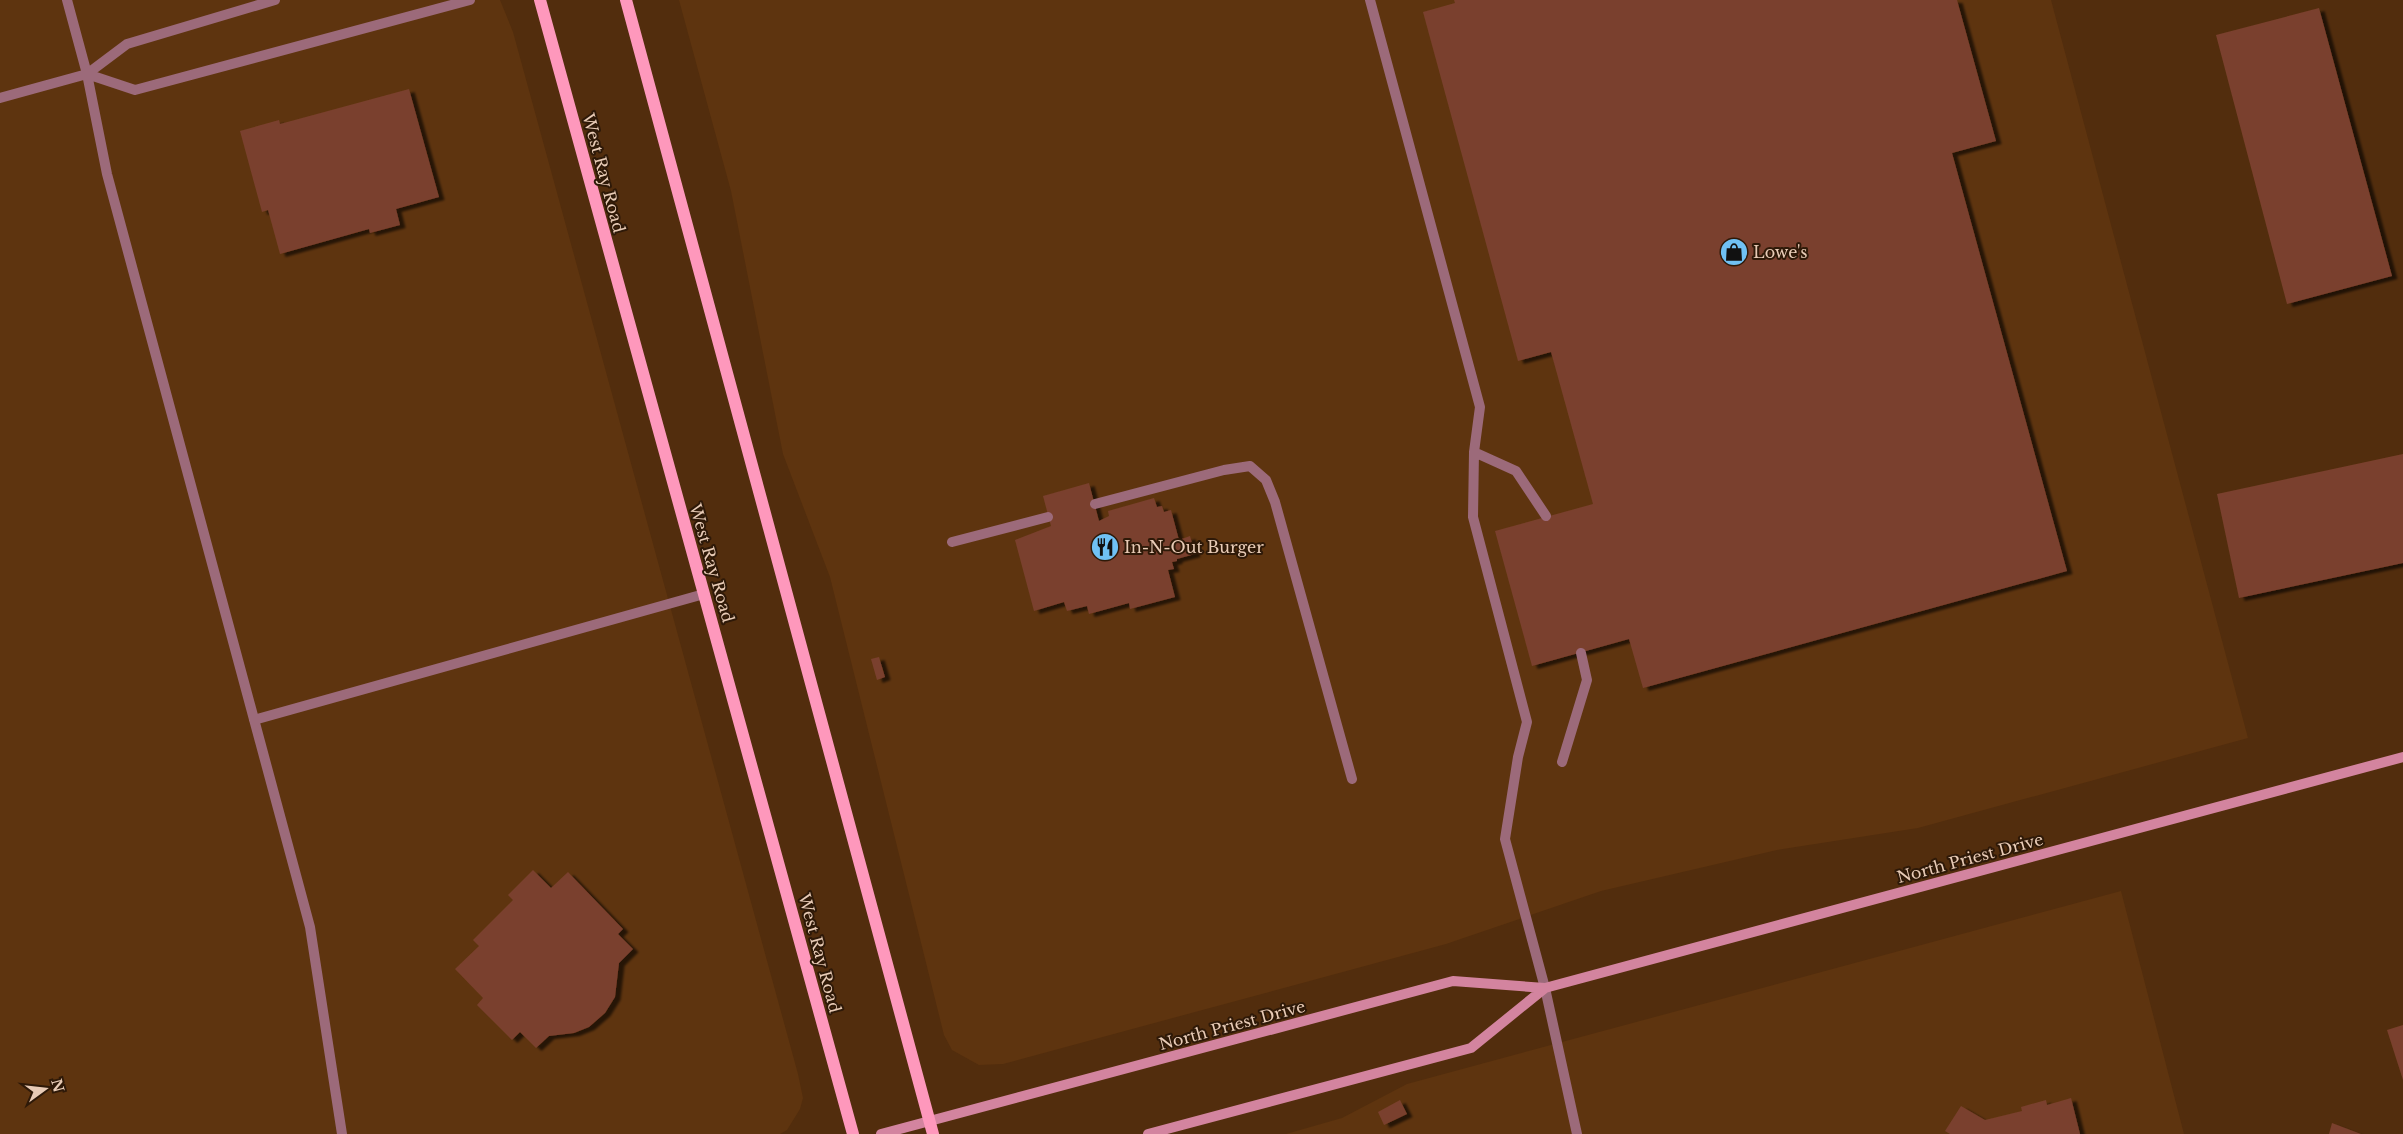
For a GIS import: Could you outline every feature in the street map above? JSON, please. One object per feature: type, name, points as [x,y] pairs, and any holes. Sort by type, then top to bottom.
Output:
[{"type":"main road","name":"West Ray Road","points":[[540,0],[853,1134]]},
{"type":"main road","points":[[626,0],[933,1134]]},
{"type":"main road","name":"North Priest Drive","points":[[883,1133],[1454,980],[1545,988],[2403,757]]},
{"type":"main road","name":"North Priest Drive","points":[[1148,1134],[1471,1048],[1545,988]]},
{"type":"lane","points":[[67,0],[87,74],[106,174],[310,927],[342,1134]]},
{"type":"lane","points":[[0,98],[87,74],[127,44],[275,0]]},
{"type":"lane","points":[[87,74],[135,90],[470,0]]},
{"type":"lane","points":[[1370,0],[1480,407],[1474,452],[1473,517],[1527,722],[1518,757],[1505,839],[1545,988],[1577,1134]]},
{"type":"lane","points":[[1474,452],[1516,471],[1546,516]]},
{"type":"lane","points":[[1095,504],[1224,470],[1250,466],[1266,480],[1275,502],[1352,779]]},
{"type":"lane","points":[[952,542],[1048,517]]},
{"type":"lane","points":[[254,720],[704,594]]},
{"type":"lane","points":[[1562,762],[1587,680],[1581,653]]},
{"type":"shaded area","points":[[0,0],[500,0],[513,32],[798,1074],[803,1098],[800,1109],[787,1130],[780,1134],[0,1134]]},
{"type":"shaded area","points":[[679,0],[2051,0],[2248,738],[1918,828],[1777,850],[1601,891],[1446,944],[1003,1064],[979,1065],[952,1050],[944,1035],[830,577],[783,454],[731,191]]},
{"type":"shaded area","points":[[2121,891],[2184,1134],[1286,1134],[1342,1118],[1407,1084]]},
{"type":"building","name":"Lowe's","points":[[1454,0],[1957,0],[1996,141],[1952,153],[2067,571],[1643,688],[1629,639],[1532,666],[1495,531],[1593,504],[1551,352],[1518,361],[1423,12],[1455,3]]},
{"type":"building","points":[[2319,8],[2392,276],[2287,304],[2216,35]]},
{"type":"building","points":[[409,89],[439,197],[396,209],[400,225],[370,233],[369,229],[280,254],[268,210],[262,212],[240,131],[279,120],[280,124]]},
{"type":"building","points":[[2403,454],[2403,563],[2239,598],[2217,494]]},
{"type":"building","name":"In-N-Out Burger","points":[[1089,483],[1099,521],[1109,516],[1108,511],[1154,498],[1157,507],[1162,506],[1164,512],[1171,510],[1179,540],[1190,536],[1195,554],[1177,559],[1177,561],[1172,562],[1174,569],[1168,570],[1175,597],[1130,609],[1129,603],[1089,614],[1087,606],[1067,611],[1064,602],[1034,611],[1015,540],[1051,526],[1043,496]]},
{"type":"building","points":[[879,657],[885,677],[877,680],[871,659]]},
{"type":"building","points":[[533,870],[551,888],[568,872],[623,929],[618,934],[633,949],[619,963],[615,997],[605,1013],[589,1027],[574,1033],[549,1036],[536,1048],[520,1032],[512,1040],[477,1005],[483,998],[455,969],[479,946],[473,940],[513,900],[508,895]]},
{"type":"building","points":[[2403,1025],[2403,1080],[2387,1030]]},
{"type":"building","points":[[2071,1098],[2080,1134],[1950,1134],[1945,1131],[1961,1106],[1985,1120],[2022,1111],[2021,1107],[2046,1100],[2047,1105]]},
{"type":"building","points":[[1400,1100],[1407,1114],[1384,1125],[1378,1112]]},
{"type":"building","points":[[2332,1123],[2361,1134],[2329,1134]]},
{"type":"place","name":"Lowe's","points":[[1734,252]]},
{"type":"place","name":"In-N-Out Burger","points":[[1105,547]]}]
